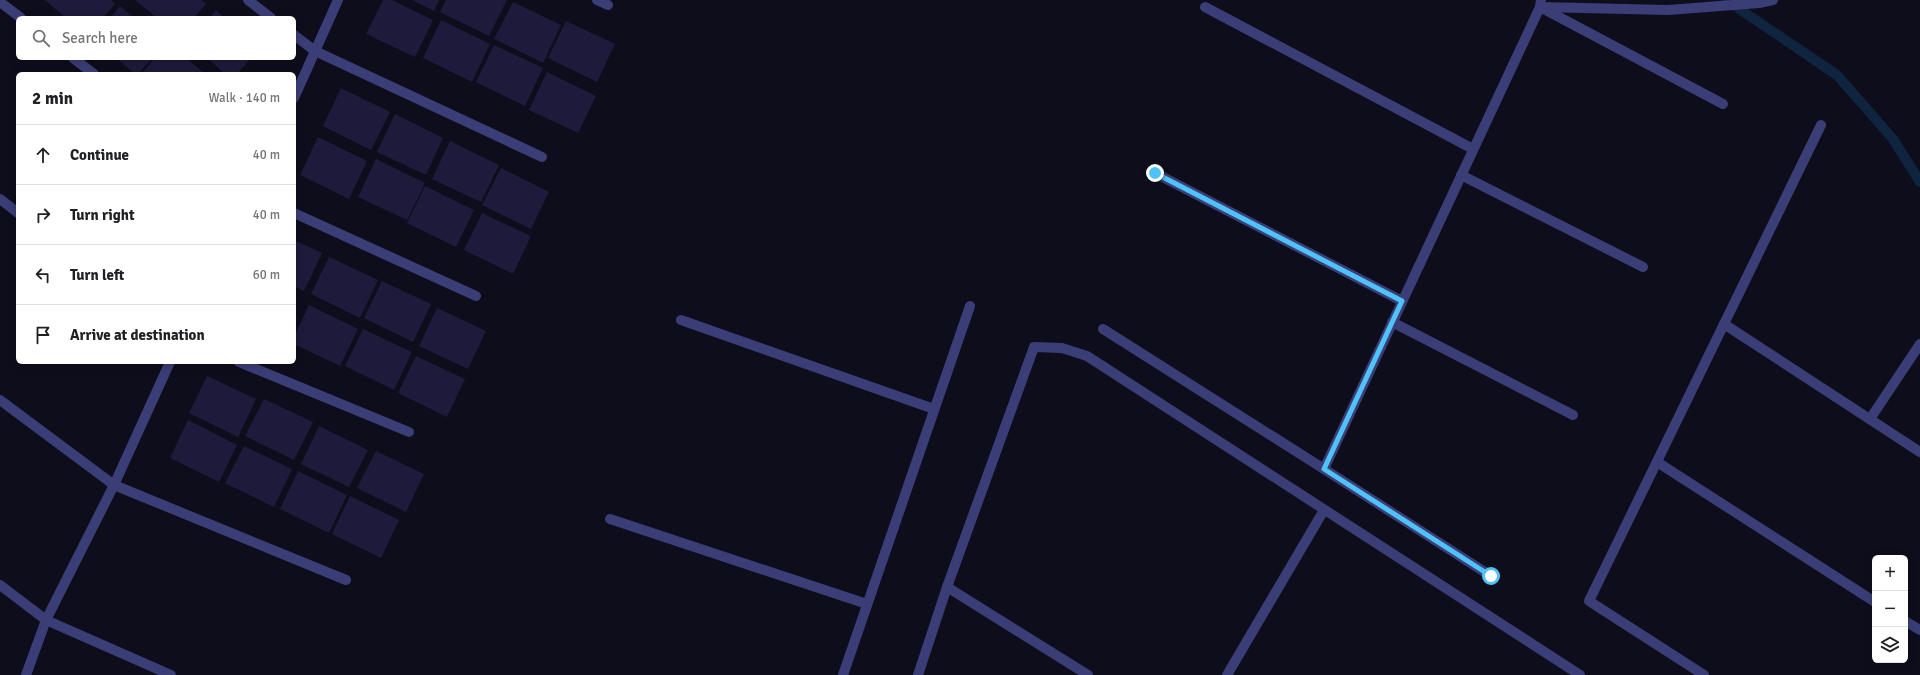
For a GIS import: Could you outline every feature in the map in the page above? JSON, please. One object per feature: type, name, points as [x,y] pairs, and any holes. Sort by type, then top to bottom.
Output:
[{"type":"street","points":[[248,0],[269,16]]},
{"type":"street","points":[[296,93],[338,0]]},
{"type":"street","points":[[597,0],[608,5]]},
{"type":"street","points":[[1541,4],[1668,10],[1759,4],[1773,0]]},
{"type":"street","points":[[0,2],[18,16]]},
{"type":"street","points":[[1541,4],[1723,104]]},
{"type":"street","points":[[1324,469],[1541,4]]},
{"type":"street","points":[[1206,7],[1473,149]]},
{"type":"street","points":[[296,36],[315,50],[542,158]]},
{"type":"street","points":[[76,60],[91,72]]},
{"type":"street","points":[[1704,675],[1589,601],[1820,125]]},
{"type":"street","points":[[1155,173],[1402,301]]},
{"type":"street","points":[[1461,174],[1643,266]]},
{"type":"street","points":[[0,199],[16,211]]},
{"type":"street","points":[[296,214],[476,296]]},
{"type":"street","points":[[843,675],[970,306]]},
{"type":"street","points":[[681,320],[934,409]]},
{"type":"street","points":[[1392,322],[1573,415]]},
{"type":"street","points":[[1724,324],[1920,452]]},
{"type":"street","points":[[1103,329],[1491,576]]},
{"type":"street","points":[[1870,419],[1920,344]]},
{"type":"street","points":[[918,675],[947,587],[1034,347],[1062,348],[1087,356],[1580,675]]},
{"type":"street","points":[[26,675],[46,620],[114,484],[169,364]]},
{"type":"street","points":[[244,364],[408,432]]},
{"type":"street","points":[[0,400],[114,484],[346,580]]},
{"type":"street","points":[[1657,462],[1872,600]]},
{"type":"street","points":[[1227,675],[1324,510]]},
{"type":"street","points":[[610,519],[867,604]]},
{"type":"street","points":[[0,585],[46,620],[171,675]]},
{"type":"street","points":[[947,587],[1088,675]]},
{"type":"street","points":[[1908,623],[1920,630]]},
{"type":"building","points":[[45,0],[111,0],[115,4],[105,16],[64,16]]},
{"type":"building","points":[[135,0],[201,0],[206,4],[196,16],[155,16]]},
{"type":"building","points":[[383,0],[392,0],[433,20],[415,57],[366,34]]},
{"type":"building","points":[[412,0],[439,0],[434,11]]},
{"type":"building","points":[[446,0],[507,0],[489,36],[440,12]]},
{"type":"building","points":[[513,2],[561,25],[543,63],[494,39]]},
{"type":"building","points":[[120,6],[132,16],[112,16]]},
{"type":"building","points":[[216,10],[222,16],[211,16]]},
{"type":"building","points":[[441,20],[490,44],[472,82],[423,58]]},
{"type":"building","points":[[566,21],[615,44],[597,82],[548,58]]},
{"type":"building","points":[[494,45],[543,68],[525,106],[476,82]]},
{"type":"building","points":[[118,60],[150,60],[140,72],[133,72]]},
{"type":"building","points":[[153,60],[188,60],[203,72],[143,72]]},
{"type":"building","points":[[209,60],[249,60],[239,72],[223,72]]},
{"type":"building","points":[[547,72],[596,96],[578,133],[529,110]]},
{"type":"building","points":[[341,88],[390,112],[371,150],[323,126]]},
{"type":"building","points":[[395,114],[443,138],[426,175],[377,152]]},
{"type":"building","points":[[318,137],[367,161],[349,199],[300,175]]},
{"type":"building","points":[[450,141],[499,165],[481,202],[432,179]]},
{"type":"building","points":[[376,159],[425,183],[407,220],[358,197]]},
{"type":"building","points":[[501,168],[549,192],[531,229],[482,205]]},
{"type":"building","points":[[425,186],[474,210],[456,247],[407,223]]},
{"type":"building","points":[[482,213],[531,236],[513,274],[464,250]]},
{"type":"building","points":[[296,241],[322,253],[304,291],[296,287]]},
{"type":"building","points":[[329,257],[378,280],[360,318],[311,294]]},
{"type":"building","points":[[382,281],[431,304],[413,342],[364,318]]},
{"type":"building","points":[[309,305],[358,329],[340,366],[296,345],[296,333]]},
{"type":"building","points":[[437,308],[486,331],[468,369],[419,346]]},
{"type":"building","points":[[363,329],[412,352],[394,390],[345,366]]},
{"type":"building","points":[[416,356],[465,379],[447,417],[398,393]]},
{"type":"building","points":[[207,376],[256,399],[238,437],[189,413]]},
{"type":"building","points":[[264,399],[313,422],[294,460],[245,436]]},
{"type":"building","points":[[188,420],[237,445],[219,482],[170,458]]},
{"type":"building","points":[[319,426],[368,450],[349,487],[301,464]]},
{"type":"building","points":[[244,446],[292,469],[274,507],[225,483]]},
{"type":"building","points":[[376,451],[424,474],[406,512],[357,488]]},
{"type":"building","points":[[298,471],[347,495],[329,533],[280,509]]},
{"type":"building","points":[[350,496],[399,520],[381,558],[332,534]]},
{"type":"waterway","points":[[1726,0],[1837,75],[1893,139],[1920,182]]},
{"type":"route","points":[[1155,173],[1402,301],[1324,469],[1491,576]]}]
